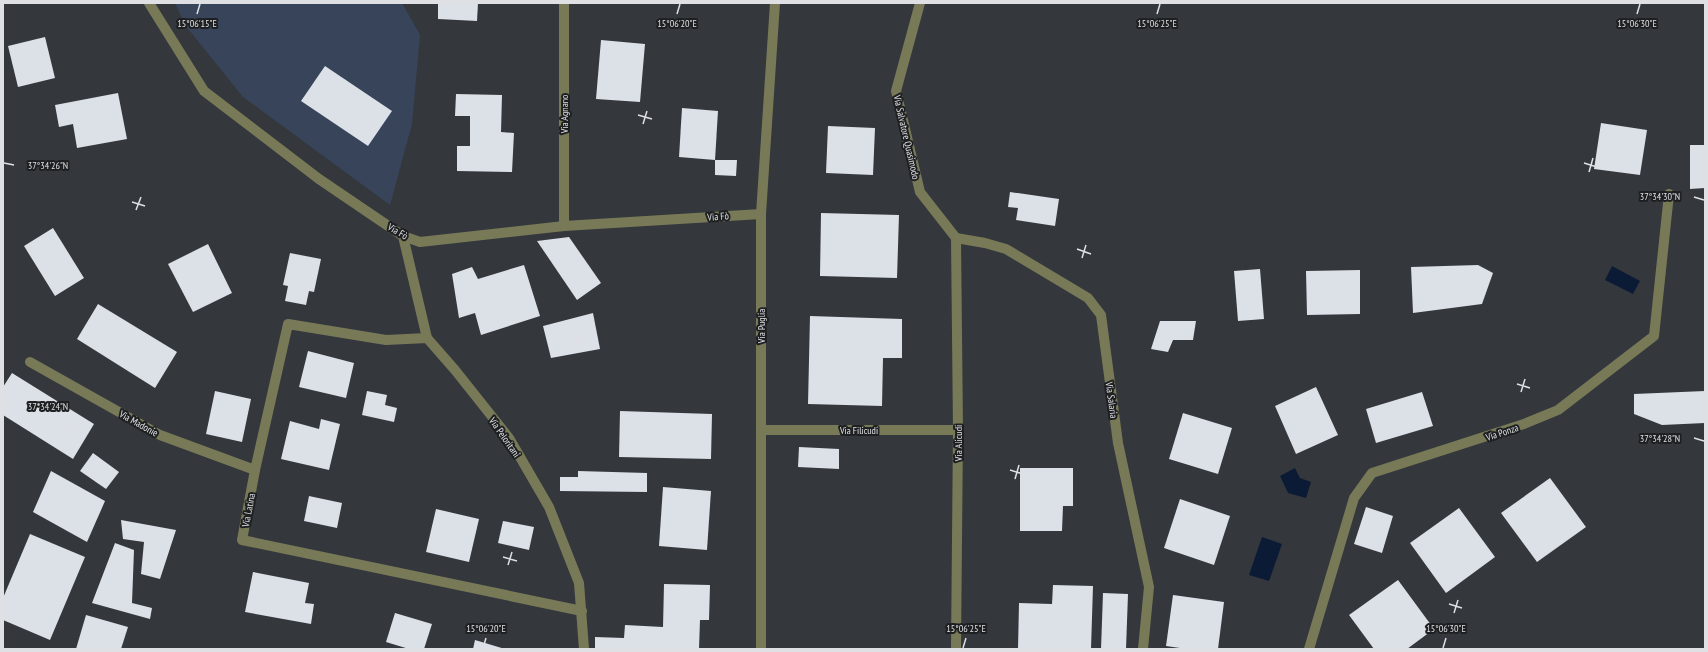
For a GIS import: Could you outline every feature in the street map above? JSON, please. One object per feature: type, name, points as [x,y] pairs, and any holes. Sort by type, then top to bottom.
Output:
[{"type":"street","name":"Via Fò","points":[[149,3],[204,91],[319,179],[404,236],[420,242],[564,226],[761,214]]},
{"type":"street","name":"Via Agnano","points":[[564,3],[564,226]]},
{"type":"street","name":"Via Puglia","points":[[761,649],[761,214],[775,3]]},
{"type":"street","name":"Via Salvatore Quasimodo","points":[[920,3],[896,91],[920,192],[956,238]]},
{"type":"street","name":"Via Ponza","points":[[1309,649],[1354,498],[1372,473],[1524,424],[1558,410],[1654,336],[1668,194]]},
{"type":"street","name":"Via Peloritani","points":[[404,236],[427,338],[456,370],[509,438],[549,507],[579,583],[584,649]]},
{"type":"street","name":"Via Alicudi","points":[[956,238],[958,430],[956,649]]},
{"type":"street","name":"Via Salaria","points":[[956,238],[985,243],[1006,249],[1088,298],[1101,314],[1118,443],[1150,587],[1143,649]]},
{"type":"street","name":"Via Latina","points":[[427,338],[386,340],[288,324],[255,470],[242,540],[582,610]]},
{"type":"street","name":"Via Madonie","points":[[30,362],[160,435],[255,470]]},
{"type":"street","name":"Via Filicudi","points":[[761,430],[958,430]]},
{"type":"shaded area","points":[[175,3],[402,3],[420,35],[412,124],[390,205],[243,97],[185,25]]},
{"type":"shaded area","points":[[1612,266],[1640,281],[1633,294],[1605,280]]},
{"type":"shaded area","points":[[1295,468],[1300,478],[1311,482],[1306,498],[1288,493],[1280,476]]},
{"type":"shaded area","points":[[1262,537],[1282,544],[1269,581],[1249,575]]},
{"type":"building","points":[[438,3],[478,3],[477,21],[438,19]]},
{"type":"building","points":[[45,37],[55,78],[18,87],[8,46]]},
{"type":"building","points":[[601,40],[645,44],[640,102],[596,99]]},
{"type":"building","points":[[325,66],[392,111],[368,146],[301,101]]},
{"type":"building","points":[[118,93],[127,139],[77,148],[73,124],[59,127],[55,105]]},
{"type":"building","points":[[456,94],[502,95],[501,132],[514,133],[512,172],[457,171],[457,146],[470,146],[470,116],[455,116]]},
{"type":"building","points":[[682,108],[718,111],[715,160],[679,157]]},
{"type":"building","points":[[1601,123],[1647,130],[1640,175],[1594,169]]},
{"type":"building","points":[[828,126],[875,128],[873,175],[826,173]]},
{"type":"building","points":[[1690,145],[1705,145],[1705,188],[1690,189]]},
{"type":"building","points":[[715,160],[737,160],[736,176],[715,175]]},
{"type":"building","points":[[1010,192],[1059,199],[1055,226],[1016,220],[1018,208],[1008,207]]},
{"type":"building","points":[[821,213],[899,215],[897,278],[820,276]]},
{"type":"building","points":[[53,228],[84,278],[55,296],[24,246]]},
{"type":"building","points":[[569,237],[601,283],[577,300],[537,241]]},
{"type":"building","points":[[208,244],[232,293],[193,312],[168,264]]},
{"type":"building","points":[[290,253],[321,259],[314,292],[309,291],[306,305],[285,301],[288,286],[283,285]]},
{"type":"building","points":[[524,265],[540,316],[481,335],[475,313],[459,318],[452,274],[472,267],[478,279]]},
{"type":"building","points":[[1478,265],[1493,273],[1482,304],[1413,313],[1411,267]]},
{"type":"building","points":[[1260,269],[1264,319],[1238,321],[1234,271]]},
{"type":"building","points":[[1360,270],[1360,314],[1307,315],[1306,271]]},
{"type":"building","points":[[98,304],[177,352],[155,388],[77,339]]},
{"type":"building","points":[[593,313],[600,349],[551,358],[543,326]]},
{"type":"building","points":[[810,316],[902,319],[902,358],[883,358],[882,406],[808,404]]},
{"type":"building","points":[[1160,321],[1196,321],[1193,340],[1173,340],[1168,352],[1151,349]]},
{"type":"building","points":[[308,351],[354,363],[346,398],[299,387]]},
{"type":"building","points":[[12,373],[94,424],[73,459],[3,415],[3,387]]},
{"type":"building","points":[[1316,387],[1338,435],[1296,454],[1275,406]]},
{"type":"building","points":[[215,391],[251,399],[242,442],[206,434]]},
{"type":"building","points":[[367,391],[387,395],[385,405],[397,408],[394,422],[362,415]]},
{"type":"building","points":[[1705,391],[1705,423],[1662,425],[1634,414],[1634,394]]},
{"type":"building","points":[[1422,392],[1433,426],[1376,443],[1366,409]]},
{"type":"building","points":[[620,411],[712,414],[711,459],[619,457]]},
{"type":"building","points":[[1183,413],[1232,428],[1218,474],[1169,459]]},
{"type":"building","points":[[321,419],[340,424],[329,470],[281,459],[290,421],[319,429]]},
{"type":"building","points":[[799,447],[839,449],[839,469],[798,467]]},
{"type":"building","points":[[93,453],[119,472],[106,489],[80,471]]},
{"type":"building","points":[[1020,468],[1073,468],[1073,506],[1063,506],[1062,531],[1020,531]]},
{"type":"building","points":[[51,471],[105,501],[87,542],[33,512]]},
{"type":"building","points":[[578,471],[647,473],[647,492],[560,491],[560,477],[578,477]]},
{"type":"building","points":[[1550,478],[1586,527],[1537,562],[1501,513]]},
{"type":"building","points":[[663,487],[711,491],[707,550],[659,546]]},
{"type":"building","points":[[309,496],[342,503],[337,528],[304,521]]},
{"type":"building","points":[[1180,499],[1230,516],[1214,565],[1164,548]]},
{"type":"building","points":[[1366,507],[1393,516],[1382,553],[1354,544]]},
{"type":"building","points":[[1459,508],[1495,557],[1446,593],[1410,543]]},
{"type":"building","points":[[436,509],[479,519],[469,562],[426,552]]},
{"type":"building","points":[[121,520],[176,530],[160,579],[141,574],[144,542],[123,539]]},
{"type":"building","points":[[503,521],[534,527],[529,550],[498,543]]},
{"type":"building","points":[[30,534],[85,557],[50,640],[3,620],[3,598]]},
{"type":"building","points":[[115,543],[134,550],[132,603],[152,608],[150,619],[92,603]]},
{"type":"building","points":[[253,572],[309,583],[305,603],[314,604],[311,624],[245,612]]},
{"type":"building","points":[[1398,580],[1434,629],[1407,649],[1374,649],[1349,615]]},
{"type":"building","points":[[664,584],[710,585],[709,620],[700,620],[699,649],[595,649],[595,637],[624,638],[625,625],[663,627]]},
{"type":"building","points":[[1053,585],[1093,586],[1091,649],[1018,649],[1019,603],[1052,604]]},
{"type":"building","points":[[1103,593],[1128,594],[1126,649],[1101,649]]},
{"type":"building","points":[[1173,595],[1224,602],[1218,649],[1187,649],[1166,646]]},
{"type":"building","points":[[395,613],[432,624],[424,649],[409,649],[386,642]]},
{"type":"building","points":[[86,615],[128,627],[121,649],[76,649]]},
{"type":"building","points":[[475,640],[505,649],[473,649]]}]
